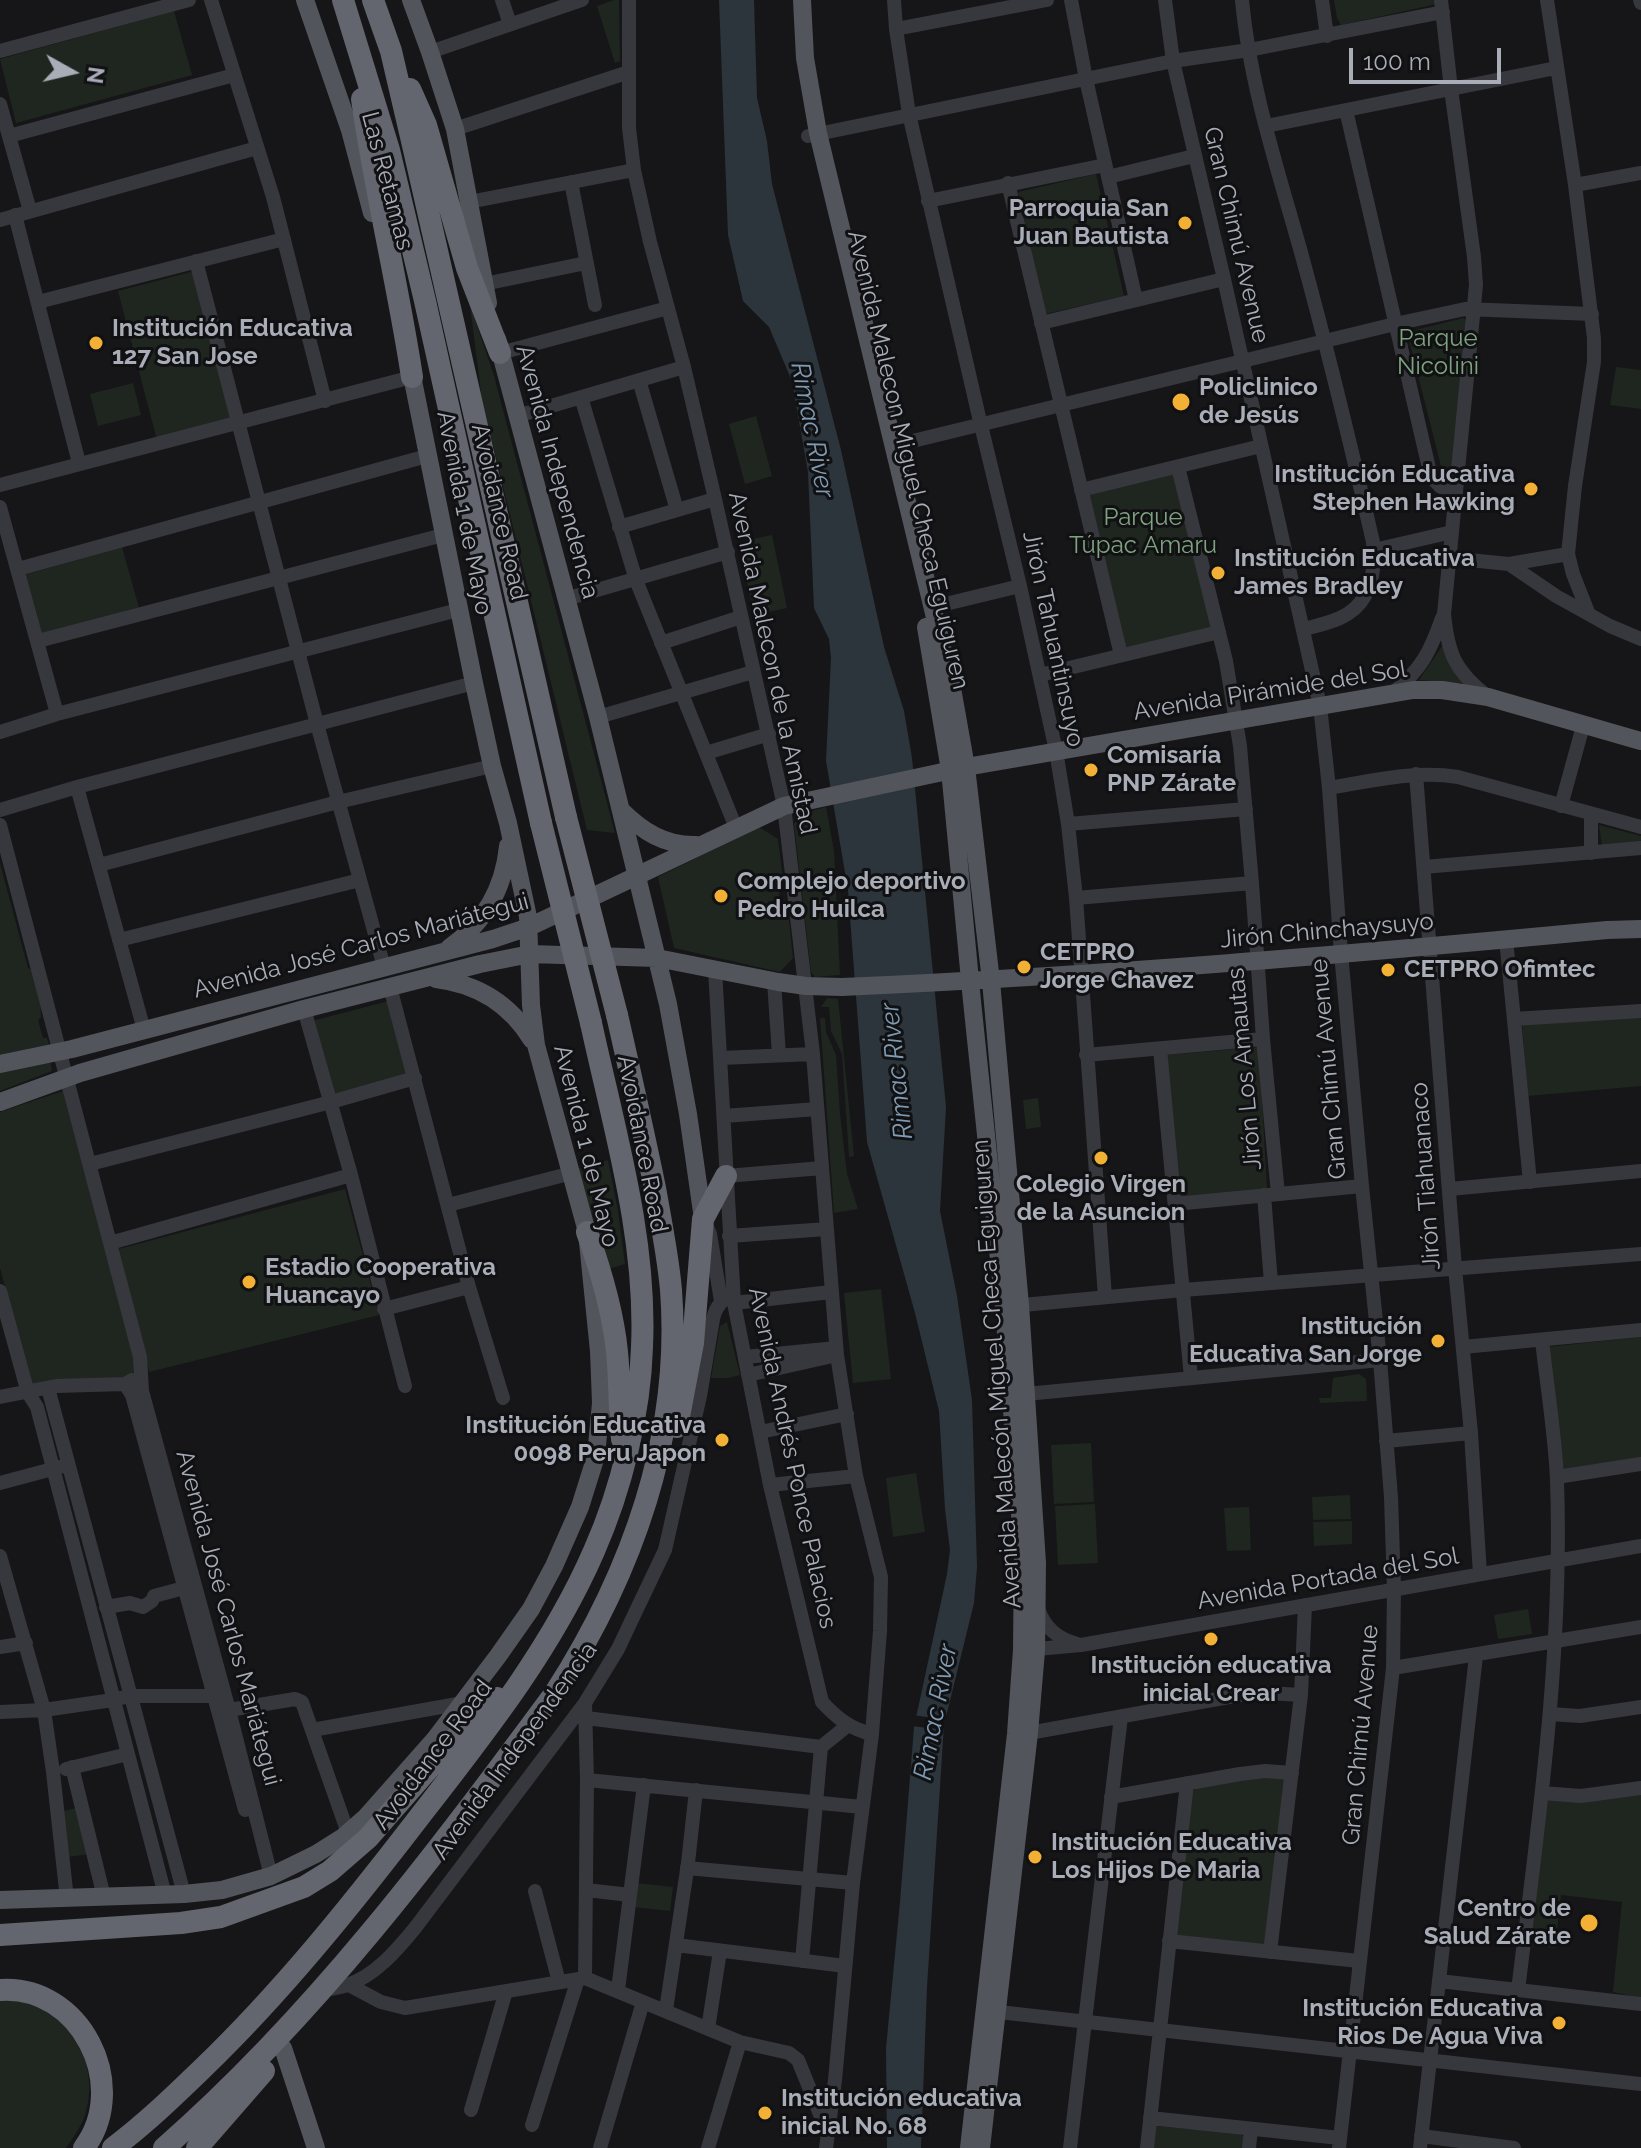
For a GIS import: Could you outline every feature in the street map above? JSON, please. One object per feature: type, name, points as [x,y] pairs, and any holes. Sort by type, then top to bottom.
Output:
[{"type":"highway","name":"Avoidance Road","points":[[113,2148],[167,2102],[259,2012],[369,1882],[457,1770],[535,1661],[595,1550],[624,1464],[640,1377],[642,1293],[636,1237],[591,1023],[541,823],[389,150],[343,0]]},
{"type":"highway","name":"Avoidance Road","points":[[164,2148],[301,2015],[396,1900],[555,1693],[579,1657],[624,1567],[654,1479],[668,1399],[672,1347],[671,1290],[653,1178],[617,1015],[566,817],[391,51],[373,0]]},
{"type":"highway","points":[[352,26],[370,153],[412,377]]},
{"type":"highway","points":[[391,51],[426,125],[467,268],[500,353]]},
{"type":"highway","points":[[654,1479],[677,1430],[684,1397],[696,1315],[703,1219],[726,1176]]},
{"type":"highway","points":[[587,1232],[613,1320],[624,1464]]},
{"type":"highway","points":[[0,1935],[109,1929],[221,1917],[304,1887],[330,1871],[368,1838],[459,1734],[535,1661]]},
{"type":"highway","points":[[0,1990],[31,1994],[59,2008],[93,2047],[102,2096],[94,2129],[84,2148]]},
{"type":"highway","points":[[197,2148],[283,2048],[301,2015]]},
{"type":"main road","name":"Las Retamas","points":[[305,0],[350,130],[412,377]]},
{"type":"main road","name":"Avenida Independencia","points":[[411,0],[455,129],[500,353],[598,717],[657,958],[688,1114],[703,1219]]},
{"type":"main road","name":"Avenida Malecon Miguel Checa Eguiguren","points":[[789,0],[795,67],[952,688],[951,770],[965,982]]},
{"type":"main road","name":"Avenida Malecon Miguel Checa Eguiguren","points":[[802,0],[813,134],[882,448],[923,613],[951,770],[980,883]]},
{"type":"main road","name":"Avenida 1 de Mayo","points":[[0,1900],[174,1895],[222,1890],[267,1877],[316,1854],[348,1833],[400,1779],[463,1703],[531,1609],[580,1507],[596,1456],[601,1403],[599,1351],[587,1232],[536,1045],[531,1005],[529,927],[458,610],[412,377]]},
{"type":"main road","name":"Avenida Pirámide del Sol","points":[[951,770],[1413,690],[1442,690],[1488,697],[1641,741]]},
{"type":"main road","name":"Avenida José Carlos Mariátegui","points":[[0,1064],[60,1052],[529,927],[784,806],[951,770]]},
{"type":"main road","points":[[621,810],[655,836],[673,844],[698,845]]},
{"type":"main road","points":[[442,952],[476,925],[496,894],[507,860],[508,823]]},
{"type":"main road","name":"Avenida Malecón Miguel Checa Eguiguren","points":[[969,2148],[1029,1733],[1029,1650],[1012,1306],[991,981],[980,883]]},
{"type":"main road","name":"Jirón Chinchaysuyo","points":[[965,982],[1257,962],[1641,929]]},
{"type":"main road","name":"Avenida José Carlos Mariátegui","points":[[0,1102],[67,1077],[304,1009],[530,954],[657,958],[806,986],[965,982]]},
{"type":"main road","points":[[418,980],[451,981],[491,996],[511,1011],[536,1045]]},
{"type":"main road","name":"Avenida Malecón Miguel Checa Eguiguren","points":[[965,982],[1026,1394],[1038,1609],[1016,1734],[990,2011],[981,2148]]},
{"type":"main road","points":[[283,2048],[316,2148]]},
{"type":"street","points":[[0,51],[189,0]]},
{"type":"street","points":[[211,0],[284,239],[325,401]]},
{"type":"street","points":[[502,0],[510,24]]},
{"type":"street","points":[[430,52],[582,0]]},
{"type":"street","name":"Avenida Malecon de la Amistad","points":[[629,0],[629,128],[634,170],[728,552],[784,806],[813,1054],[837,1352],[856,1476],[881,1577],[872,1734],[853,1883],[826,2148]]},
{"type":"street","name":"Jirón Tahuantinsuyo","points":[[894,0],[909,114],[1040,675],[1068,824],[1105,1297]]},
{"type":"street","points":[[896,29],[972,7],[1047,0]]},
{"type":"street","points":[[1071,0],[1136,300]]},
{"type":"street","name":"Gran Chimú Avenue","points":[[1165,0],[1173,61],[1320,706],[1380,1360],[1391,1497],[1393,1668],[1340,2143]]},
{"type":"street","points":[[1242,0],[1249,50],[1266,126],[1326,341],[1374,550],[1372,581],[1360,603],[1340,618],[1304,629]]},
{"type":"street","points":[[1322,0],[1327,36]]},
{"type":"street","points":[[1547,0],[1592,314],[1594,362],[1568,554],[1588,612]]},
{"type":"street","points":[[813,134],[1173,61],[1327,36],[1442,6],[1474,257],[1475,309],[1444,614],[1452,658],[1461,673],[1488,697]]},
{"type":"street","points":[[1266,126],[1556,68]]},
{"type":"street","points":[[455,129],[629,72]]},
{"type":"street","points":[[9,136],[234,75]]},
{"type":"street","points":[[0,104],[9,136],[38,302],[79,463]]},
{"type":"street","points":[[1346,110],[1431,477],[1441,487],[1456,489]]},
{"type":"street","points":[[0,220],[257,148]]},
{"type":"street","points":[[928,201],[1008,183],[1194,156]]},
{"type":"street","points":[[469,202],[634,170]]},
{"type":"street","points":[[1575,185],[1641,173]]},
{"type":"street","points":[[571,182],[595,305]]},
{"type":"street","points":[[1008,183],[1121,655]]},
{"type":"street","points":[[38,302],[284,239]]},
{"type":"street","points":[[196,261],[297,651],[384,967]]},
{"type":"street","points":[[484,284],[586,263]]},
{"type":"street","points":[[1041,323],[1224,279]]},
{"type":"street","points":[[500,353],[668,308]]},
{"type":"street","points":[[892,446],[1465,309],[1592,314]]},
{"type":"street","points":[[517,416],[684,367]]},
{"type":"street","points":[[0,485],[412,377]]},
{"type":"street","points":[[639,380],[677,510]]},
{"type":"street","points":[[581,397],[636,580],[736,828]]},
{"type":"street","points":[[1081,490],[1261,446]]},
{"type":"street","points":[[18,569],[427,456]]},
{"type":"street","name":"Jirón Los Amautas","points":[[1178,467],[1219,632],[1236,720],[1246,809],[1263,1039],[1271,1195],[1271,1283]]},
{"type":"street","points":[[619,527],[715,499]]},
{"type":"street","points":[[0,507],[57,714]]},
{"type":"street","points":[[1374,550],[1452,532]]},
{"type":"street","points":[[38,641],[443,535]]},
{"type":"street","points":[[566,599],[728,552]]},
{"type":"street","points":[[1449,558],[1509,564],[1568,554]]},
{"type":"street","points":[[1509,564],[1556,596],[1641,639]]},
{"type":"street","points":[[933,607],[1020,586]]},
{"type":"street","points":[[0,732],[57,714],[458,610]]},
{"type":"street","points":[[1394,692],[1426,659],[1444,614]]},
{"type":"street","points":[[661,643],[741,617]]},
{"type":"street","points":[[1040,675],[1219,632]]},
{"type":"street","points":[[598,717],[753,672]]},
{"type":"street","points":[[0,810],[474,683]]},
{"type":"street","points":[[1561,806],[1583,726]]},
{"type":"street","points":[[706,753],[769,734]]},
{"type":"street","points":[[99,865],[338,802],[492,766]]},
{"type":"street","points":[[1329,788],[1416,774],[1438,774],[1641,827]]},
{"type":"street","name":"Jirón Tiahuanaco","points":[[1416,774],[1480,1574]]},
{"type":"street","points":[[77,787],[144,1030]]},
{"type":"street","points":[[1068,824],[1246,809]]},
{"type":"street","points":[[1591,814],[1591,853]]},
{"type":"street","name":"Avenida José Carlos Mariátegui","points":[[0,825],[140,1357],[142,1391],[267,1877]]},
{"type":"street","points":[[1424,867],[1641,848]]},
{"type":"street","points":[[119,940],[360,880]]},
{"type":"street","points":[[1076,898],[1252,883]]},
{"type":"street","points":[[1506,939],[1530,1182]]},
{"type":"street","name":"Avenida Andrés Ponce Palacios","points":[[715,969],[730,1299],[822,1702],[847,1726]]},
{"type":"street","points":[[774,981],[779,1055]]},
{"type":"street","points":[[390,987],[469,1287],[503,1398]]},
{"type":"street","points":[[304,1009],[351,1175],[405,1386]]},
{"type":"street","points":[[1514,1019],[1641,1011]]},
{"type":"street","points":[[1086,1055],[1263,1039]]},
{"type":"street","points":[[1160,1049],[1191,1378]]},
{"type":"street","points":[[721,1058],[813,1054]]},
{"type":"street","points":[[90,1164],[415,1078]]},
{"type":"street","points":[[724,1116],[817,1109]]},
{"type":"street","points":[[726,1176],[822,1168]]},
{"type":"street","points":[[1450,1189],[1641,1171]]},
{"type":"street","points":[[448,1205],[572,1173]]},
{"type":"street","points":[[110,1243],[351,1175]]},
{"type":"street","points":[[1175,1204],[1362,1186]]},
{"type":"street","name":"Avenida Independencia","points":[[322,1990],[349,1985],[386,1961],[415,1928],[586,1710],[618,1649],[665,1550],[700,1396],[715,1309],[730,1299],[703,1219]]},
{"type":"street","points":[[729,1236],[827,1229]]},
{"type":"street","points":[[1012,1306],[1641,1254]]},
{"type":"street","points":[[384,1309],[469,1287]]},
{"type":"street","points":[[0,1291],[28,1393],[37,1407],[128,1754],[174,1895]]},
{"type":"street","points":[[730,1299],[831,1292]]},
{"type":"street","points":[[1463,1347],[1641,1330]]},
{"type":"street","points":[[1518,1990],[1550,1714],[1557,1561],[1557,1477],[1542,1340]]},
{"type":"street","points":[[745,1357],[837,1352]]},
{"type":"street","points":[[748,1375],[837,1352]]},
{"type":"street","points":[[1026,1394],[1380,1360]]},
{"type":"street","points":[[0,1397],[70,1385],[125,1384],[141,1372]]},
{"type":"street","name":"Avenida José Carlos Mariátegui","points":[[125,1384],[132,1395],[184,1588],[223,1701]]},
{"type":"street","points":[[48,1388],[129,1696],[174,1895]]},
{"type":"street","points":[[760,1432],[847,1414]]},
{"type":"street","points":[[1386,1441],[1471,1433]]},
{"type":"street","points":[[1557,1477],[1641,1464]]},
{"type":"street","points":[[0,1483],[68,1465]]},
{"type":"street","points":[[770,1485],[856,1476]]},
{"type":"street","name":"Avenida Portada del Sol","points":[[1029,1650],[1081,1645],[1641,1546]]},
{"type":"street","points":[[0,1556],[44,1710],[67,1899]]},
{"type":"street","points":[[85,1592],[101,1588]]},
{"type":"street","points":[[106,1607],[130,1603],[143,1607],[154,1596],[184,1588]]},
{"type":"street","points":[[1270,1952],[1301,1695],[1305,1605]]},
{"type":"street","points":[[1038,1609],[1051,1631],[1081,1645]]},
{"type":"street","points":[[1393,1668],[1641,1627]]},
{"type":"street","points":[[1,1646],[26,1643]]},
{"type":"street","points":[[1476,1656],[1420,2142],[1508,2148]]},
{"type":"street","points":[[1029,1733],[1240,1695],[1301,1695]]},
{"type":"street","points":[[0,1712],[44,1710],[129,1696],[223,1701],[299,1699],[348,1833]]},
{"type":"street","points":[[312,1730],[463,1703]]},
{"type":"street","points":[[1550,1714],[1580,1716],[1641,1707]]},
{"type":"street","points":[[532,2125],[582,1978],[586,1890],[586,1710],[821,1747]]},
{"type":"street","points":[[1070,2148],[1121,1717]]},
{"type":"street","points":[[802,1961],[821,1747],[847,1726],[872,1734]]},
{"type":"street","points":[[53,1772],[128,1754]]},
{"type":"street","points":[[72,1767],[104,1897]]},
{"type":"street","points":[[1111,1797],[1265,1771],[1292,1773]]},
{"type":"street","points":[[587,1780],[862,1807]]},
{"type":"street","points":[[1147,2148],[1187,1783]]},
{"type":"street","points":[[618,1990],[644,1785]]},
{"type":"street","points":[[1542,1793],[1581,1796],[1641,1788]]},
{"type":"street","points":[[666,2010],[696,1790]]},
{"type":"street","points":[[687,1868],[853,1883]]},
{"type":"street","points":[[586,1890],[630,1895]]},
{"type":"street","points":[[535,1891],[559,1982]]},
{"type":"street","points":[[1169,1941],[1359,1961]]},
{"type":"street","points":[[676,1945],[845,1966]]},
{"type":"street","points":[[708,2029],[720,1951]]},
{"type":"street","points":[[349,1985],[381,2002],[405,2008],[582,1978],[740,2042],[789,2053],[798,2060],[828,2129]]},
{"type":"street","points":[[1439,1981],[1641,2004]]},
{"type":"street","points":[[471,2110],[506,1991]]},
{"type":"street","points":[[600,2148],[643,2002]]},
{"type":"street","points":[[990,2011],[1641,2084]]},
{"type":"street","points":[[708,2148],[740,2042]]},
{"type":"street","points":[[807,2081],[827,2083],[835,2080]]},
{"type":"street","points":[[1150,2118],[1340,2143]]},
{"type":"street","points":[[1249,2148],[1251,2129]]},
{"type":"green space","points":[[619,0],[620,61],[615,63],[597,6]]},
{"type":"green space","points":[[1334,0],[1436,0],[1437,4],[1341,25]]},
{"type":"green space","points":[[174,11],[192,75],[16,123],[0,59]]},
{"type":"green space","points":[[1096,174],[1124,296],[1045,314],[1018,192]]},
{"type":"green space","points":[[195,271],[232,419],[157,440],[118,291]]},
{"type":"green space","points":[[470,305],[494,376],[615,833],[587,830],[482,400]]},
{"type":"green space","name":"Parque Nicolini","points":[[1464,318],[1452,478],[1445,482],[1407,332]]},
{"type":"green space","points":[[1616,367],[1641,370],[1641,409],[1610,405]]},
{"type":"green space","points":[[133,383],[141,415],[98,426],[90,394]]},
{"type":"green space","points":[[756,416],[772,476],[745,484],[729,424]]},
{"type":"green space","name":"Parque Túpac Amaru","points":[[1173,472],[1211,628],[1126,649],[1089,493]]},
{"type":"green space","points":[[772,535],[787,608],[754,615],[739,542]]},
{"type":"green space","points":[[122,547],[139,608],[40,635],[24,575]]},
{"type":"green space","points":[[1443,645],[1465,684],[1419,680]]},
{"type":"green space","points":[[826,807],[834,851],[840,975],[815,977],[811,972],[794,824],[801,814]]},
{"type":"green space","points":[[1599,825],[1641,836],[1641,843],[1602,846]]},
{"type":"green space","name":"Complejo deportivo Pedro Huilca","points":[[759,827],[778,839],[784,888],[779,893],[780,905],[788,911],[793,958],[780,972],[674,948],[658,877]]},
{"type":"green space","points":[[0,863],[28,968],[34,971],[40,995],[41,1017],[38,1020],[43,1038],[47,1038],[49,1045],[0,1055]]},
{"type":"green space","points":[[827,998],[838,999],[854,1156],[849,1157],[842,1054],[831,1031],[829,1007],[821,1007]]},
{"type":"green space","points":[[389,1001],[410,1077],[332,1099],[312,1021]]},
{"type":"green space","points":[[1641,1015],[1641,1086],[1528,1096],[1522,1024]]},
{"type":"green space","points":[[820,1018],[825,1018],[826,1032],[836,1055],[847,1174],[858,1209],[834,1213]]},
{"type":"green space","points":[[1259,1047],[1267,1188],[1180,1200],[1166,1055]]},
{"type":"green space","points":[[50,1061],[52,1071],[0,1091],[0,1072]]},
{"type":"green space","points":[[63,1091],[135,1363],[132,1376],[32,1387],[0,1268],[0,1112]]},
{"type":"green space","points":[[1038,1098],[1041,1127],[1026,1129],[1023,1100]]},
{"type":"green space","points":[[608,1160],[625,1264],[609,1269],[577,1169]]},
{"type":"green space","name":"Estadio Cooperativa Huancayo","points":[[345,1189],[379,1315],[149,1372],[119,1249]]},
{"type":"green space","points":[[881,1289],[891,1379],[853,1383],[844,1293]]},
{"type":"green space","points":[[727,1322],[740,1375],[711,1378],[720,1326]]},
{"type":"green space","points":[[1641,1337],[1641,1460],[1559,1472],[1547,1347]]},
{"type":"green space","points":[[1359,1374],[1366,1379],[1367,1401],[1320,1403],[1319,1398],[1331,1398],[1333,1378]]},
{"type":"green space","points":[[1091,1443],[1094,1502],[1054,1504],[1051,1445]]},
{"type":"green space","points":[[916,1473],[925,1532],[893,1537],[886,1478]]},
{"type":"green space","points":[[1350,1495],[1351,1519],[1313,1520],[1312,1497]]},
{"type":"green space","points":[[1095,1504],[1098,1563],[1058,1565],[1055,1506]]},
{"type":"green space","points":[[1249,1507],[1251,1550],[1227,1551],[1224,1508]]},
{"type":"green space","points":[[1352,1521],[1352,1544],[1314,1546],[1313,1522]]},
{"type":"green space","points":[[1528,1609],[1532,1634],[1498,1639],[1494,1615]]},
{"type":"green space","points":[[1261,1777],[1281,1777],[1285,1780],[1264,1946],[1177,1937],[1192,1792],[1197,1788]]},
{"type":"green space","points":[[1641,1792],[1641,1998],[1613,1992],[1622,1902],[1561,1895],[1555,1948],[1530,1945],[1546,1799]]},
{"type":"green space","points":[[80,1807],[90,1854],[68,1857],[60,1812]]},
{"type":"green space","points":[[636,1883],[673,1887],[670,1911],[633,1907]]},
{"type":"green space","points":[[0,1999],[33,2005],[56,2017],[76,2040],[83,2054],[89,2085],[88,2100],[81,2124],[66,2148],[0,2148]]},
{"type":"green space","points":[[1156,2126],[1239,2133],[1243,2136],[1244,2148],[1152,2148]]},
{"type":"water","name":"Rimac River","points":[[719,0],[754,0],[757,98],[767,141],[772,184],[841,450],[884,647],[904,711],[912,758],[946,1107],[940,1211],[957,1296],[972,1400],[977,1567],[974,1603],[944,1725],[927,1987],[921,2148],[887,2148],[886,2048],[914,1727],[950,1550],[939,1411],[867,1142],[848,890],[826,761],[831,658],[829,639],[814,608],[808,472],[792,381],[769,327],[743,301],[728,235]]},
{"type":"pier","points":[[912,1715],[949,1720],[948,1730],[910,1726]]},
{"type":"place","name":"Parroquia San Juan Bautista","points":[[1185,223]]},
{"type":"place","name":"Institución Educativa 127 San Jose","points":[[96,343]]},
{"type":"place","name":"Policlinico de Jesús","points":[[1181,402]]},
{"type":"place","name":"Institución Educativa Stephen Hawking","points":[[1531,489]]},
{"type":"place","name":"Institución Educativa James Bradley","points":[[1218,573]]},
{"type":"place","name":"Comisaría PNP Zárate","points":[[1091,770]]},
{"type":"place","name":"Complejo deportivo Pedro Huilca","points":[[721,896]]},
{"type":"place","name":"CETPRO Jorge Chavez","points":[[1024,967]]},
{"type":"place","name":"CETPRO Ofimtec","points":[[1388,970]]},
{"type":"place","name":"Colegio Virgen de la Asuncion","points":[[1101,1158]]},
{"type":"place","name":"Estadio Cooperativa Huancayo","points":[[249,1282]]},
{"type":"place","name":"Institución Educativa San Jorge","points":[[1438,1341]]},
{"type":"place","name":"Institución Educativa 0098 Peru Japon","points":[[722,1440]]},
{"type":"place","name":"Institución educativa inicial Crear","points":[[1211,1639]]},
{"type":"place","name":"Institución Educativa Los Hijos De Maria","points":[[1035,1857]]},
{"type":"place","name":"Centro de Salud Zárate","points":[[1589,1923]]},
{"type":"place","name":"Institución Educativa Rios De Agua Viva","points":[[1559,2023]]},
{"type":"place","name":"Institución educativa inicial No. 68","points":[[765,2113]]}]
